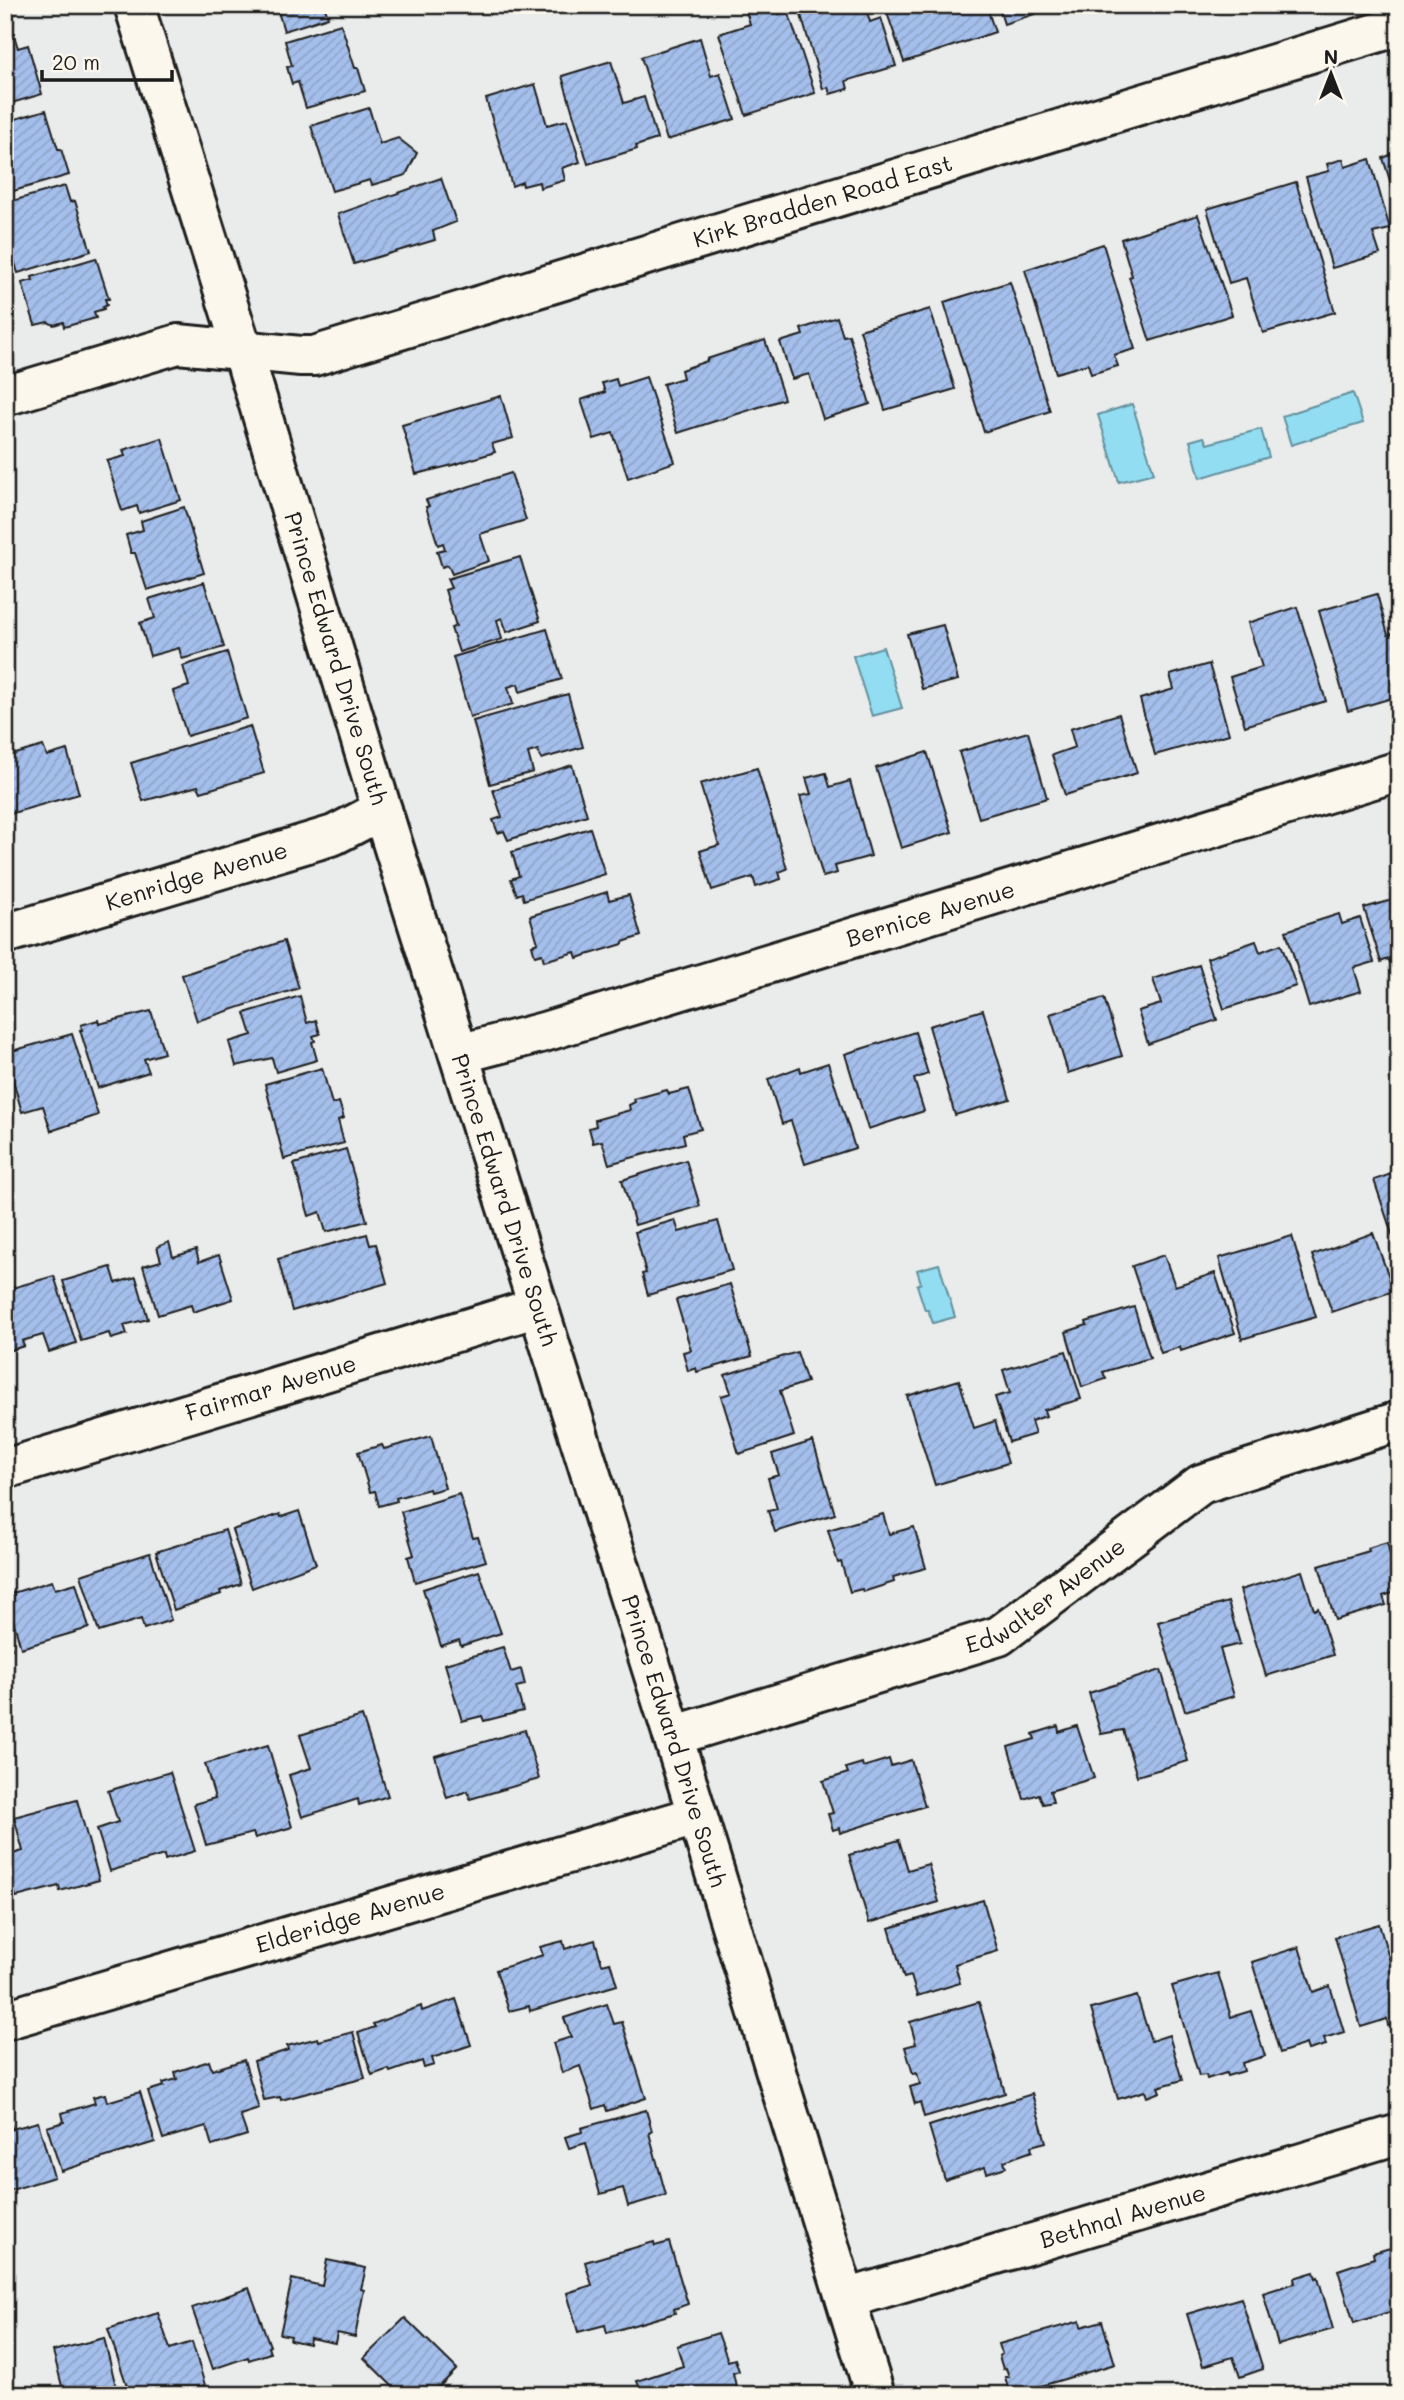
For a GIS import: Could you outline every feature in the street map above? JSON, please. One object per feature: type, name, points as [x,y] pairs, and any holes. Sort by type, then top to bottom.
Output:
[{"type":"street","name":"Prince Edward Drive South","points":[[134,5],[243,349],[382,810],[673,1736],[875,2395]]},
{"type":"street","name":"Kirk Bradden Road East","points":[[5,396],[177,344],[314,356],[1399,26]]},
{"type":"street","name":"Bernice Avenue","points":[[459,1054],[557,1028],[1399,771]]},
{"type":"street","name":"Kenridge Avenue","points":[[5,934],[334,835],[382,810]]},
{"type":"street","name":"Fairmar Avenue","points":[[5,1469],[538,1307]]},
{"type":"street","name":"Edwalter Avenue","points":[[673,1736],[999,1636],[1201,1484],[1399,1421]]},
{"type":"street","name":"Elderidge Avenue","points":[[5,2020],[696,1816]]},
{"type":"street","name":"Bethnal Avenue","points":[[846,2299],[1399,2134]]},
{"type":"water","points":[[1353,393],[1363,423],[1291,445],[1282,416]]},
{"type":"water","points":[[1132,404],[1154,473],[1119,482],[1098,415]]},
{"type":"water","points":[[1261,429],[1269,457],[1200,478],[1190,441],[1204,437],[1207,444]]},
{"type":"water","points":[[883,647],[902,708],[872,716],[853,656]]},
{"type":"water","points":[[939,1264],[955,1317],[933,1323],[928,1310],[925,1310],[917,1285],[921,1283],[917,1270]]},
{"type":"building","points":[[276,5],[324,5],[328,17],[284,31]]},
{"type":"building","points":[[744,5],[776,5],[779,14],[788,11],[815,93],[746,115],[719,34],[750,24]]},
{"type":"building","points":[[798,5],[865,5],[870,22],[881,18],[896,66],[846,81],[848,89],[830,94],[828,87],[823,89]]},
{"type":"building","points":[[986,5],[995,32],[904,62],[885,7]]},
{"type":"building","points":[[998,5],[1062,5],[1004,24]]},
{"type":"building","points":[[341,24],[365,91],[306,108],[298,82],[292,84],[287,67],[292,66],[285,41]]},
{"type":"building","points":[[12,29],[18,48],[28,45],[42,94],[5,105],[5,31]]},
{"type":"building","points":[[700,38],[711,76],[720,73],[735,119],[667,140],[641,57]]},
{"type":"building","points":[[611,61],[624,103],[644,97],[657,139],[636,146],[637,149],[588,164],[562,76]]},
{"type":"building","points":[[535,84],[547,125],[567,120],[580,162],[562,168],[565,180],[540,188],[539,182],[523,186],[522,182],[512,186],[486,99]]},
{"type":"building","points":[[369,108],[380,144],[398,138],[417,153],[406,175],[372,185],[370,180],[332,191],[311,126]]},
{"type":"building","points":[[46,110],[69,175],[10,192],[5,177],[5,122]]},
{"type":"building","points":[[1399,151],[1399,210],[1383,158]]},
{"type":"building","points":[[1343,159],[1345,167],[1370,159],[1390,229],[1373,233],[1380,254],[1332,268],[1306,177],[1329,171],[1327,164]]},
{"type":"building","points":[[441,178],[456,222],[433,231],[435,240],[354,264],[338,214]]},
{"type":"building","points":[[1296,182],[1335,312],[1263,333],[1246,278],[1229,283],[1207,209]]},
{"type":"building","points":[[65,186],[70,202],[75,201],[91,251],[18,273],[5,231],[5,203]]},
{"type":"building","points":[[1198,215],[1232,315],[1150,341],[1129,277],[1132,276],[1121,239]]},
{"type":"building","points":[[1103,244],[1135,349],[1114,355],[1118,366],[1091,374],[1088,364],[1056,373],[1025,270]]},
{"type":"building","points":[[96,258],[109,299],[105,299],[107,305],[104,309],[94,312],[96,318],[64,327],[63,322],[35,325],[22,283],[33,280],[32,277]]},
{"type":"building","points":[[1010,282],[1050,411],[984,432],[944,302]]},
{"type":"building","points":[[930,309],[955,389],[885,410],[860,330]]},
{"type":"building","points":[[837,317],[843,336],[849,335],[870,404],[823,419],[809,374],[792,379],[780,342],[803,335],[801,329]]},
{"type":"building","points":[[765,340],[784,399],[678,433],[663,384],[683,378],[681,370]]},
{"type":"building","points":[[646,377],[675,462],[628,478],[613,433],[594,439],[581,400],[605,392],[602,383],[616,379],[618,386]]},
{"type":"building","points":[[501,396],[513,438],[492,444],[495,452],[416,474],[402,425]]},
{"type":"building","points":[[162,438],[181,500],[139,513],[137,506],[122,511],[107,461],[125,456],[123,450]]},
{"type":"building","points":[[511,473],[526,520],[480,534],[489,561],[452,574],[448,565],[442,567],[437,551],[445,549],[443,543],[438,545],[426,500]]},
{"type":"building","points":[[184,507],[204,573],[147,590],[126,535],[143,530],[141,521]]},
{"type":"building","points":[[520,557],[540,621],[507,632],[502,618],[497,620],[502,639],[459,652],[451,628],[456,626],[445,590],[451,588],[447,579]]},
{"type":"building","points":[[204,582],[224,647],[182,659],[179,648],[150,656],[140,623],[155,618],[149,599]]},
{"type":"building","points":[[1377,594],[1388,635],[1399,632],[1399,696],[1348,711],[1319,611]]},
{"type":"building","points":[[1297,607],[1326,701],[1245,726],[1230,677],[1262,667],[1248,623]]},
{"type":"building","points":[[943,625],[958,680],[922,689],[907,634]]},
{"type":"building","points":[[547,629],[562,679],[520,692],[518,684],[508,687],[513,704],[470,717],[453,657]]},
{"type":"building","points":[[227,652],[247,718],[187,736],[173,691],[189,686],[183,666]]},
{"type":"building","points":[[1209,664],[1229,734],[1155,755],[1140,699],[1174,689],[1170,675]]},
{"type":"building","points":[[568,694],[583,747],[541,759],[538,750],[528,753],[533,772],[490,784],[473,721]]},
{"type":"building","points":[[1119,714],[1137,773],[1065,795],[1052,755],[1075,747],[1070,729]]},
{"type":"building","points":[[250,726],[264,773],[201,792],[198,786],[143,801],[131,763]]},
{"type":"building","points":[[1028,732],[1047,798],[979,818],[959,752]]},
{"type":"building","points":[[43,746],[47,756],[67,750],[79,794],[9,814],[5,801],[5,757]]},
{"type":"building","points":[[927,752],[952,832],[901,848],[876,768]]},
{"type":"building","points":[[572,765],[587,815],[508,840],[504,831],[498,833],[493,820],[502,817],[493,790]]},
{"type":"building","points":[[757,768],[787,869],[779,872],[781,879],[756,887],[753,877],[712,890],[700,851],[719,845],[700,784]]},
{"type":"building","points":[[826,773],[830,787],[850,781],[871,856],[835,866],[837,873],[823,877],[800,796],[811,794],[806,778]]},
{"type":"building","points":[[590,828],[605,874],[524,900],[522,893],[517,895],[511,879],[519,876],[512,852]]},
{"type":"building","points":[[607,892],[609,900],[629,895],[641,936],[577,958],[575,952],[544,961],[542,954],[535,956],[532,945],[538,943],[530,916]]},
{"type":"building","points":[[1399,898],[1399,955],[1396,956],[1397,960],[1390,962],[1388,959],[1381,962],[1364,908]]},
{"type":"building","points":[[1339,914],[1342,924],[1360,918],[1374,962],[1354,968],[1361,991],[1309,1007],[1286,931]]},
{"type":"building","points":[[284,941],[299,988],[197,1021],[182,975]]},
{"type":"building","points":[[1256,941],[1260,952],[1281,944],[1296,986],[1224,1009],[1207,958]]},
{"type":"building","points":[[1199,965],[1217,1020],[1148,1044],[1138,1011],[1161,1004],[1153,979]]},
{"type":"building","points":[[300,996],[307,1023],[316,1020],[320,1034],[313,1036],[315,1041],[312,1042],[317,1060],[276,1072],[272,1058],[236,1066],[229,1042],[252,1035],[245,1013]]},
{"type":"building","points":[[1104,998],[1122,1056],[1068,1073],[1050,1014]]},
{"type":"building","points":[[983,1010],[1010,1099],[955,1115],[929,1026]]},
{"type":"building","points":[[151,1011],[164,1053],[144,1059],[149,1072],[98,1088],[80,1030],[81,1025],[98,1020],[99,1024]]},
{"type":"building","points":[[915,1032],[928,1074],[914,1079],[924,1111],[868,1129],[845,1054]]},
{"type":"building","points":[[72,1034],[98,1115],[51,1131],[43,1106],[22,1112],[5,1053]]},
{"type":"building","points":[[828,1063],[855,1148],[805,1164],[791,1121],[782,1124],[768,1079],[800,1067],[801,1072]]},
{"type":"building","points":[[322,1068],[332,1104],[339,1102],[344,1118],[338,1120],[344,1143],[284,1159],[265,1084]]},
{"type":"building","points":[[689,1089],[701,1129],[683,1134],[685,1143],[609,1164],[602,1141],[593,1143],[589,1128],[596,1126],[595,1120],[630,1110],[629,1105],[635,1102],[634,1099],[667,1090],[669,1094]]},
{"type":"building","points":[[346,1149],[367,1221],[326,1232],[320,1212],[309,1216],[294,1164]]},
{"type":"building","points":[[686,1160],[700,1206],[635,1225],[622,1180]]},
{"type":"building","points":[[1399,1166],[1399,1255],[1374,1180],[1397,1172],[1395,1167]]},
{"type":"building","points":[[675,1220],[679,1232],[718,1221],[732,1270],[648,1295],[642,1274],[646,1273],[635,1232]]},
{"type":"building","points":[[1373,1233],[1394,1291],[1332,1312],[1312,1255]]},
{"type":"building","points":[[367,1234],[370,1245],[376,1244],[387,1283],[292,1311],[278,1259]]},
{"type":"building","points":[[1292,1236],[1316,1317],[1242,1339],[1219,1258]]},
{"type":"building","points":[[169,1242],[173,1257],[196,1250],[199,1262],[219,1255],[233,1299],[193,1312],[191,1305],[158,1315],[143,1266],[161,1261],[157,1247]]},
{"type":"building","points":[[1164,1255],[1175,1286],[1215,1273],[1235,1333],[1181,1351],[1180,1347],[1161,1353],[1132,1266]]},
{"type":"building","points":[[111,1267],[116,1283],[136,1277],[148,1319],[124,1325],[127,1334],[111,1339],[109,1333],[81,1341],[63,1281]]},
{"type":"building","points":[[54,1276],[76,1343],[49,1352],[43,1335],[22,1341],[24,1346],[5,1352],[5,1290]]},
{"type":"building","points":[[730,1284],[752,1356],[697,1372],[696,1368],[688,1371],[683,1352],[691,1350],[676,1300]]},
{"type":"building","points":[[1134,1307],[1150,1358],[1103,1372],[1106,1379],[1082,1387],[1066,1332],[1087,1325],[1086,1322]]},
{"type":"building","points":[[1066,1351],[1081,1399],[1044,1410],[1046,1416],[1031,1421],[1035,1434],[1009,1442],[995,1397],[1010,1393],[1003,1370]]},
{"type":"building","points":[[797,1352],[807,1382],[780,1391],[794,1436],[739,1454],[721,1396],[731,1393],[725,1375]]},
{"type":"building","points":[[959,1380],[974,1428],[995,1421],[1008,1463],[935,1485],[907,1396]]},
{"type":"building","points":[[431,1436],[445,1488],[430,1492],[429,1489],[396,1498],[397,1501],[379,1506],[375,1491],[370,1492],[358,1452],[382,1445],[384,1449]]},
{"type":"building","points":[[813,1441],[835,1514],[775,1532],[768,1511],[777,1509],[768,1478],[779,1475],[772,1454]]},
{"type":"building","points":[[459,1494],[473,1538],[478,1537],[486,1561],[415,1582],[408,1557],[414,1555],[401,1512]]},
{"type":"building","points":[[299,1511],[316,1564],[252,1588],[232,1530],[280,1514],[281,1517]]},
{"type":"building","points":[[883,1514],[889,1534],[914,1527],[926,1568],[893,1577],[894,1582],[863,1592],[862,1589],[850,1592],[828,1530]]},
{"type":"building","points":[[225,1530],[241,1584],[174,1610],[156,1552]]},
{"type":"building","points":[[1387,1542],[1399,1591],[1383,1596],[1386,1605],[1335,1620],[1319,1566],[1369,1551],[1368,1548]]},
{"type":"building","points":[[150,1553],[171,1620],[144,1629],[141,1619],[99,1632],[81,1575]]},
{"type":"building","points":[[479,1571],[501,1633],[461,1646],[459,1640],[441,1646],[423,1589]]},
{"type":"building","points":[[1302,1571],[1314,1610],[1318,1608],[1333,1655],[1266,1676],[1240,1590]]},
{"type":"building","points":[[52,1581],[55,1589],[76,1583],[89,1628],[21,1648],[6,1595]]},
{"type":"building","points":[[1228,1602],[1240,1644],[1220,1649],[1234,1696],[1185,1711],[1158,1622]]},
{"type":"building","points":[[5,1624],[12,1649],[5,1651]]},
{"type":"building","points":[[503,1647],[511,1672],[521,1669],[525,1685],[516,1687],[523,1711],[484,1721],[482,1716],[462,1721],[445,1664]]},
{"type":"building","points":[[1161,1670],[1188,1761],[1137,1776],[1123,1730],[1101,1734],[1089,1693]]},
{"type":"building","points":[[362,1716],[388,1796],[359,1805],[358,1799],[302,1817],[289,1775],[311,1768],[300,1735]]},
{"type":"building","points":[[1058,1726],[1059,1732],[1077,1726],[1094,1778],[1050,1791],[1053,1802],[1043,1804],[1039,1794],[1024,1799],[1008,1747],[1035,1739],[1033,1734]]},
{"type":"building","points":[[525,1730],[539,1779],[470,1799],[468,1791],[447,1798],[435,1756]]},
{"type":"building","points":[[268,1745],[292,1827],[255,1838],[253,1833],[206,1845],[194,1804],[215,1798],[205,1764]]},
{"type":"building","points":[[889,1759],[891,1766],[911,1760],[925,1806],[840,1833],[839,1828],[833,1830],[828,1814],[833,1813],[823,1781],[848,1773],[846,1768],[862,1763],[863,1767]]},
{"type":"building","points":[[170,1772],[195,1851],[165,1860],[164,1855],[110,1871],[97,1829],[118,1822],[108,1791]]},
{"type":"building","points":[[77,1800],[99,1880],[60,1891],[59,1886],[16,1897],[5,1861],[5,1856],[23,1851],[14,1817]]},
{"type":"building","points":[[899,1840],[908,1870],[928,1864],[939,1902],[869,1923],[849,1855]]},
{"type":"building","points":[[983,1900],[998,1951],[955,1964],[960,1983],[917,1996],[911,1976],[904,1978],[889,1928]]},
{"type":"building","points":[[1379,1924],[1392,1968],[1399,1966],[1399,2023],[1388,2026],[1387,2019],[1361,2027],[1335,1937]]},
{"type":"building","points":[[595,1940],[602,1964],[610,1962],[617,1985],[530,2011],[529,2006],[509,2011],[496,1970],[543,1955],[540,1947],[563,1941],[565,1949]]},
{"type":"building","points":[[1299,1947],[1313,1992],[1330,1986],[1344,2032],[1324,2038],[1326,2045],[1308,2050],[1306,2044],[1280,2053],[1252,1962]]},
{"type":"building","points":[[1218,1973],[1231,2017],[1251,2011],[1265,2056],[1242,2063],[1244,2071],[1207,2079],[1206,2075],[1199,2076],[1172,1986]]},
{"type":"building","points":[[1137,1996],[1151,2041],[1169,2035],[1182,2080],[1158,2087],[1160,2092],[1147,2097],[1145,2091],[1118,2099],[1091,2009]]},
{"type":"building","points":[[456,1999],[471,2045],[432,2058],[434,2065],[424,2068],[422,2061],[372,2075],[358,2033],[375,2027],[373,2024],[421,2006],[422,2011]]},
{"type":"building","points":[[979,2002],[1005,2093],[924,2117],[920,2102],[915,2104],[910,2087],[920,2084],[917,2073],[913,2074],[905,2047],[916,2044],[910,2022]]},
{"type":"building","points":[[607,2004],[614,2024],[622,2022],[646,2098],[607,2111],[605,2105],[594,2109],[580,2066],[562,2073],[553,2043],[571,2037],[564,2018]]},
{"type":"building","points":[[353,2032],[365,2078],[281,2100],[280,2097],[264,2100],[254,2061],[288,2050],[287,2046]]},
{"type":"building","points":[[244,2060],[259,2109],[240,2115],[247,2135],[212,2146],[206,2126],[163,2139],[148,2091],[177,2079],[175,2072],[209,2061],[212,2070]]},
{"type":"building","points":[[140,2092],[155,2142],[61,2171],[47,2127],[64,2122],[62,2113],[95,2103],[93,2097],[105,2094],[107,2102]]},
{"type":"building","points":[[1032,2094],[1046,2142],[1031,2146],[1032,2151],[1004,2161],[1006,2167],[987,2173],[985,2167],[945,2180],[929,2126]]},
{"type":"building","points":[[646,2110],[652,2131],[649,2133],[666,2195],[628,2206],[623,2188],[600,2194],[586,2143],[569,2148],[565,2137],[582,2132],[581,2128]]},
{"type":"building","points":[[38,2122],[54,2177],[5,2192],[5,2127],[11,2125],[12,2129]]},
{"type":"building","points":[[654,2242],[655,2246],[669,2242],[688,2304],[674,2309],[675,2313],[607,2333],[605,2325],[578,2332],[567,2293],[592,2285],[585,2262]]},
{"type":"building","points":[[1390,2248],[1399,2267],[1399,2309],[1354,2323],[1338,2270],[1374,2258],[1373,2253]]},
{"type":"building","points":[[327,2260],[366,2268],[355,2337],[337,2333],[335,2343],[310,2338],[309,2344],[290,2340],[291,2336],[280,2334],[292,2279],[322,2286]]},
{"type":"building","points":[[1314,2272],[1316,2278],[1318,2277],[1333,2329],[1278,2345],[1263,2293],[1295,2283],[1294,2278]]},
{"type":"building","points":[[249,2288],[270,2346],[270,2353],[213,2369],[192,2308]]},
{"type":"building","points":[[1241,2298],[1263,2369],[1240,2377],[1233,2357],[1203,2366],[1187,2314]]},
{"type":"building","points":[[158,2313],[170,2349],[192,2342],[205,2385],[176,2395],[130,2395],[108,2329]]},
{"type":"building","points":[[405,2318],[457,2369],[431,2395],[414,2395],[410,2391],[407,2395],[401,2395],[364,2358]]},
{"type":"building","points":[[1080,2321],[1081,2327],[1102,2321],[1115,2364],[1014,2394],[1013,2390],[1009,2391],[1005,2377],[1009,2377],[999,2356],[1002,2354],[999,2344]]},
{"type":"building","points":[[718,2333],[728,2361],[735,2359],[739,2371],[733,2373],[738,2395],[642,2395],[637,2381],[683,2366],[677,2346]]},
{"type":"building","points":[[104,2338],[118,2395],[43,2395],[63,2390],[53,2351]]}]
